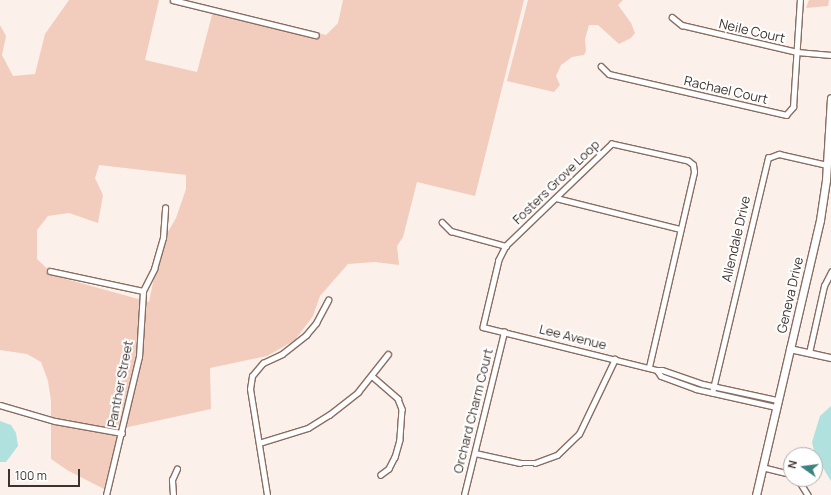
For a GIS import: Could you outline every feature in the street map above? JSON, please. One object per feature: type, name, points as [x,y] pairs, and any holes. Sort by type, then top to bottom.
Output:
[{"type":"main road","name":"Geneva Drive","points":[[756,495],[820,220],[827,165],[831,98]]},
{"type":"street","points":[[173,0],[316,35]]},
{"type":"street","points":[[797,52],[800,0]]},
{"type":"street","name":"Neile Court","points":[[672,17],[682,26],[797,52],[831,55]]},
{"type":"street","name":"Rachael Court","points":[[601,66],[609,74],[786,114],[793,106],[797,52]]},
{"type":"street","name":"Fosters Grove Loop","points":[[483,327],[498,260],[506,246],[612,144],[688,161],[693,165],[694,172],[649,367]]},
{"type":"street","name":"Allendale Drive","points":[[713,386],[768,158],[779,154],[827,165]]},
{"type":"street","points":[[556,198],[680,229]]},
{"type":"street","name":"Panther Street","points":[[106,495],[139,357],[144,291],[154,269],[163,238],[165,208]]},
{"type":"street","points":[[442,222],[451,231],[506,246]]},
{"type":"street","points":[[50,271],[144,291]]},
{"type":"street","points":[[809,353],[824,286],[831,272]]},
{"type":"street","points":[[267,495],[250,390],[252,376],[260,366],[282,354],[306,335],[316,324],[328,300]]},
{"type":"street","name":"Lee Avenue","points":[[483,327],[662,370],[777,404]]},
{"type":"street","name":"Orchard Charm Court","points":[[464,495],[504,332]]},
{"type":"street","points":[[790,349],[831,358]]},
{"type":"street","points":[[259,443],[290,435],[318,421],[345,404],[372,376],[388,354]]},
{"type":"street","points":[[474,453],[520,463],[535,463],[556,455],[579,434],[615,359]]},
{"type":"street","name":"Lee Avenue","points":[[657,370],[660,376],[712,393],[777,404]]},
{"type":"street","points":[[372,376],[398,399],[402,409],[400,440],[395,457],[389,470],[381,475]]},
{"type":"street","points":[[712,393],[713,386]]},
{"type":"street","points":[[0,405],[55,421],[122,433]]},
{"type":"street","points":[[762,467],[783,472]]},
{"type":"street","points":[[173,495],[172,480],[177,469]]},
{"type":"shaded area","points":[[69,0],[159,0],[145,60],[197,72],[213,11],[326,35],[338,23],[343,0],[524,0],[475,196],[417,182],[403,237],[397,246],[399,265],[375,262],[348,264],[320,296],[313,316],[295,340],[267,356],[210,368],[211,409],[119,429],[104,489],[67,470],[51,459],[51,401],[48,381],[41,362],[27,354],[0,350],[0,25],[6,36],[2,55],[13,76],[35,74],[45,34]],"holes":[[[99,165],[186,175],[186,189],[176,218],[161,244],[149,302],[55,276],[37,259],[37,230],[48,216],[69,213],[98,223],[103,195],[95,178]]]},
{"type":"shaded area","points":[[528,0],[623,0],[618,5],[631,23],[635,33],[631,38],[619,44],[598,25],[589,25],[585,39],[586,51],[584,55],[572,57],[561,65],[556,76],[560,85],[554,92],[507,81]]},
{"type":"shaded area","points":[[809,0],[829,0],[828,6],[806,8]]},
{"type":"water","points":[[831,406],[831,481],[823,468],[823,447],[813,447],[812,442],[820,416]]},
{"type":"water","points":[[0,421],[11,425],[16,433],[18,446],[6,462],[0,462]]}]
